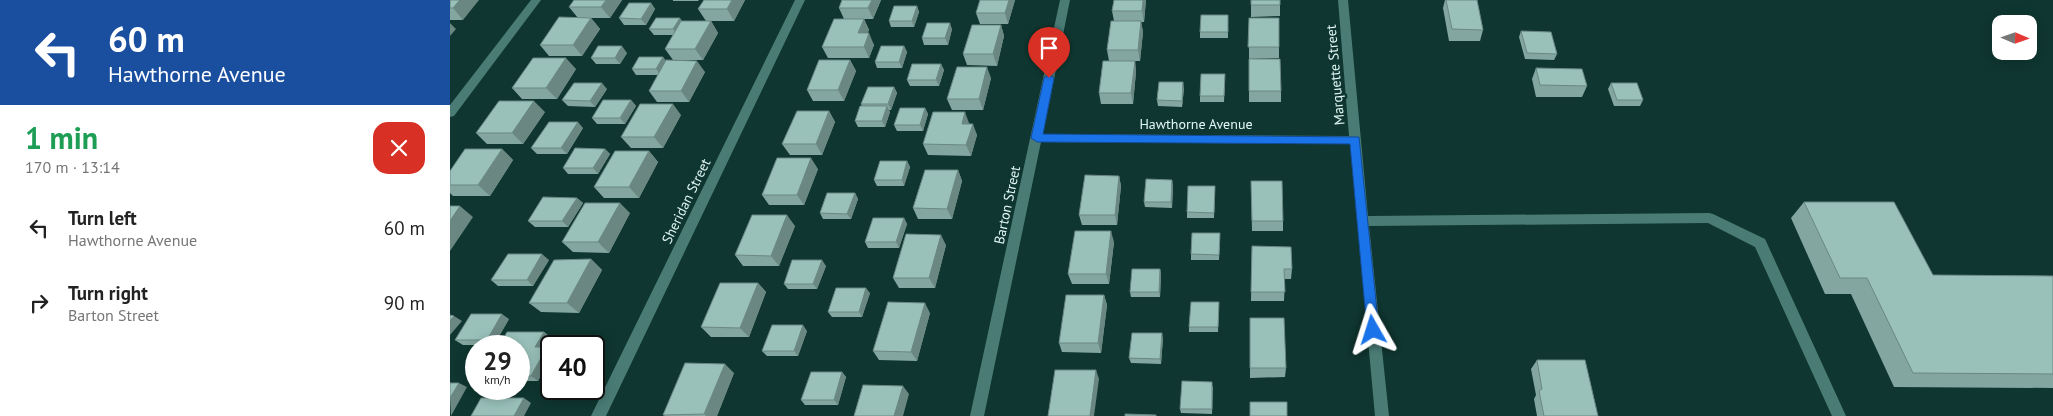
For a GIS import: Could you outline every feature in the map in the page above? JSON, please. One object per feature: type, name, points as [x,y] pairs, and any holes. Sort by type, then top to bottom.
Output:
[{"type":"street","points":[[450,113],[536,0]]},
{"type":"street","name":"Sheridan Street","points":[[598,416],[800,0]]},
{"type":"street","name":"Barton Street","points":[[977,416],[1066,0]]},
{"type":"street","name":"Marquette Street","points":[[1343,0],[1362,221],[1382,416]]},
{"type":"street","name":"Hawthorne Avenue","points":[[1037,138],[1355,140]]},
{"type":"street","points":[[1362,221],[1709,218],[1760,243],[1839,416]]},
{"type":"building","points":[[450,0],[460,0],[453,8],[450,8]]},
{"type":"building","points":[[574,0],[606,0],[601,7],[569,7]]},
{"type":"building","points":[[704,0],[732,0],[727,9],[698,9]]},
{"type":"building","points":[[842,0],[872,0],[868,8],[839,8]]},
{"type":"building","points":[[980,0],[1009,0],[1005,13],[976,13]]},
{"type":"building","points":[[1114,0],[1143,0],[1142,11],[1112,11]]},
{"type":"building","points":[[1251,0],[1280,0],[1280,5],[1251,5]]},
{"type":"building","points":[[1446,0],[1477,0],[1483,30],[1452,29]]},
{"type":"building","points":[[629,3],[651,3],[641,19],[619,18]]},
{"type":"building","points":[[894,6],[917,6],[912,21],[889,21]]},
{"type":"building","points":[[1201,15],[1228,15],[1228,32],[1200,32]]},
{"type":"building","points":[[559,17],[591,18],[573,45],[540,45]]},
{"type":"building","points":[[656,18],[680,18],[673,29],[649,29]]},
{"type":"building","points":[[1249,18],[1279,18],[1279,47],[1248,47]]},
{"type":"building","points":[[834,19],[864,19],[858,33],[869,33],[864,47],[822,47]]},
{"type":"building","points":[[681,21],[711,21],[695,49],[665,49]]},
{"type":"building","points":[[1111,21],[1141,21],[1138,50],[1107,50]]},
{"type":"building","points":[[927,23],[950,23],[945,38],[922,38]]},
{"type":"building","points":[[972,25],[1001,25],[993,54],[963,54]]},
{"type":"building","points":[[1521,31],[1551,32],[1557,54],[1527,53]]},
{"type":"building","points":[[598,46],[622,46],[615,58],[591,58]]},
{"type":"building","points":[[881,46],[904,46],[899,62],[875,62]]},
{"type":"building","points":[[639,57],[663,57],[656,69],[632,69]]},
{"type":"building","points":[[533,58],[566,58],[546,88],[512,88]]},
{"type":"building","points":[[1249,59],[1280,59],[1281,91],[1249,91]]},
{"type":"building","points":[[666,60],[697,61],[681,91],[649,91]]},
{"type":"building","points":[[819,60],[850,60],[838,90],[807,90]]},
{"type":"building","points":[[1103,61],[1135,61],[1131,93],[1099,93]]},
{"type":"building","points":[[912,64],[941,64],[936,80],[907,80]]},
{"type":"building","points":[[957,67],[987,67],[979,99],[947,99]]},
{"type":"building","points":[[1536,68],[1582,69],[1587,86],[1540,85]]},
{"type":"building","points":[[1201,74],[1225,74],[1224,96],[1200,96]]},
{"type":"building","points":[[1159,82],[1183,82],[1182,101],[1157,100]]},
{"type":"building","points":[[574,83],[602,83],[590,101],[562,100]]},
{"type":"building","points":[[1611,83],[1637,83],[1643,100],[1617,100]]},
{"type":"building","points":[[868,87],[894,87],[888,104],[861,104]]},
{"type":"building","points":[[603,100],[631,100],[620,118],[592,118]]},
{"type":"building","points":[[499,101],[534,101],[512,133],[476,133]]},
{"type":"building","points":[[640,104],[673,104],[654,137],[621,137]]},
{"type":"building","points":[[860,106],[887,106],[882,121],[855,121]]},
{"type":"building","points":[[900,108],[925,108],[920,125],[894,125]]},
{"type":"building","points":[[797,111],[829,111],[816,144],[782,144]]},
{"type":"building","points":[[933,112],[965,112],[962,124],[973,124],[966,145],[923,144]]},
{"type":"building","points":[[549,122],[578,122],[561,148],[531,148]]},
{"type":"building","points":[[575,148],[605,149],[593,168],[563,168]]},
{"type":"building","points":[[465,149],[502,149],[478,185],[450,185],[450,171]]},
{"type":"building","points":[[615,151],[649,151],[629,187],[594,187]]},
{"type":"building","points":[[777,158],[811,158],[797,195],[762,195]]},
{"type":"building","points":[[880,161],[907,161],[902,180],[874,180]]},
{"type":"building","points":[[925,170],[958,170],[947,209],[913,208]]},
{"type":"building","points":[[1085,175],[1119,176],[1115,215],[1079,215]]},
{"type":"building","points":[[1146,179],[1172,180],[1171,202],[1144,202]]},
{"type":"building","points":[[1251,181],[1282,181],[1283,221],[1252,221]]},
{"type":"building","points":[[1188,186],[1215,186],[1214,213],[1187,212]]},
{"type":"building","points":[[827,193],[855,193],[847,214],[820,213]]},
{"type":"building","points":[[543,197],[577,198],[562,221],[528,221]]},
{"type":"building","points":[[1804,202],[1894,202],[1933,275],[2053,276],[2053,374],[1913,373],[1867,278],[1840,278]]},
{"type":"building","points":[[585,203],[620,203],[598,242],[562,242]]},
{"type":"building","points":[[450,206],[460,206],[450,221]]},
{"type":"building","points":[[752,215],[787,215],[771,256],[735,255]]},
{"type":"building","points":[[873,218],[904,218],[896,242],[865,242]]},
{"type":"building","points":[[1075,231],[1111,231],[1106,274],[1068,274]]},
{"type":"building","points":[[1192,233],[1220,233],[1219,255],[1191,254]]},
{"type":"building","points":[[906,234],[941,235],[929,278],[893,278]]},
{"type":"building","points":[[1252,246],[1291,247],[1292,269],[1284,269],[1285,292],[1251,292]]},
{"type":"building","points":[[508,254],[542,254],[527,280],[491,280]]},
{"type":"building","points":[[591,259],[567,303],[529,303],[554,260]]},
{"type":"building","points":[[792,260],[822,260],[813,284],[784,284]]},
{"type":"building","points":[[1132,269],[1160,269],[1159,292],[1130,292]]},
{"type":"building","points":[[720,283],[758,283],[740,328],[701,327]]},
{"type":"building","points":[[836,288],[866,288],[859,312],[828,312]]},
{"type":"building","points":[[1066,295],[1104,295],[1098,343],[1059,343]]},
{"type":"building","points":[[888,302],[925,303],[911,352],[873,351]]},
{"type":"building","points":[[1191,302],[1219,302],[1218,327],[1189,327]]},
{"type":"building","points":[[471,314],[502,314],[490,335],[465,335],[465,340],[455,340]]},
{"type":"building","points":[[1250,318],[1284,318],[1286,368],[1250,368]]},
{"type":"building","points":[[772,325],[803,325],[794,351],[762,351]]},
{"type":"building","points":[[507,332],[544,332],[540,335],[535,347],[540,347],[540,360],[531,376],[530,335],[505,335]]},
{"type":"building","points":[[1132,333],[1162,333],[1160,359],[1129,358]]},
{"type":"building","points":[[1537,360],[1585,360],[1598,416],[1544,416],[1539,391],[1542,389]]},
{"type":"building","points":[[685,363],[725,364],[704,414],[663,415]]},
{"type":"building","points":[[1055,370],[1096,370],[1090,416],[1048,416]]},
{"type":"building","points":[[811,372],[842,372],[834,400],[801,400]]},
{"type":"building","points":[[1182,381],[1212,382],[1212,409],[1180,409]]},
{"type":"building","points":[[450,383],[459,383],[450,398]]},
{"type":"building","points":[[863,385],[903,386],[894,416],[854,416]]},
{"type":"building","points":[[480,400],[523,400],[514,416],[471,416]]},
{"type":"building","points":[[1250,402],[1287,402],[1287,416],[1250,416]]},
{"type":"building","points":[[1125,414],[1156,415],[1156,416],[1125,416]]},
{"type":"route","points":[[1049,78],[1037,138],[1355,140],[1373,330]]}]
